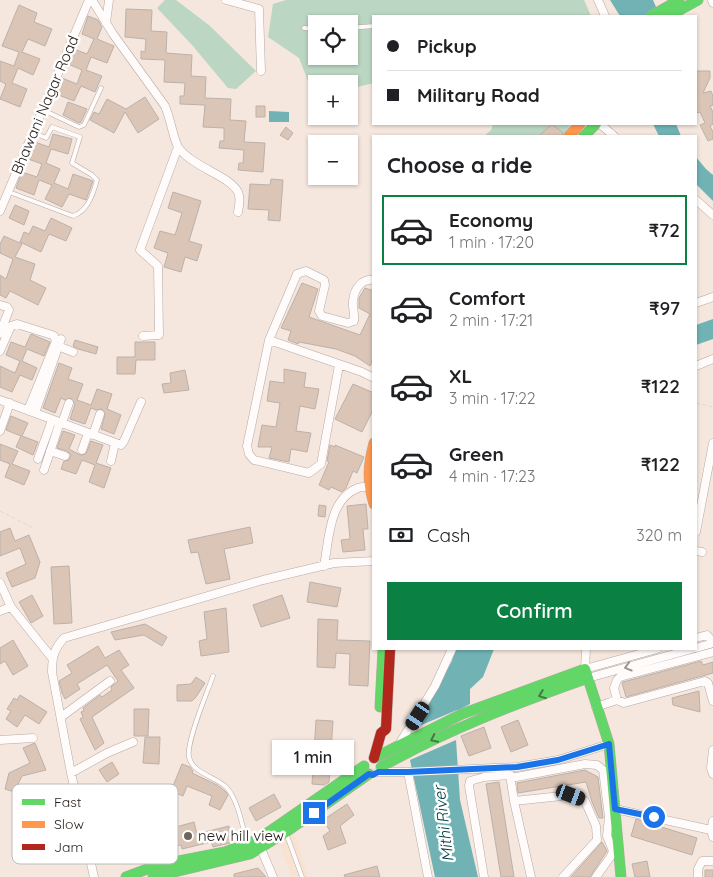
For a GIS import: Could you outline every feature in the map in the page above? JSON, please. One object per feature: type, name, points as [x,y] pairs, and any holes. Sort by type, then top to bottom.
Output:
[{"type":"street","points":[[90,0],[165,106],[178,147],[190,161],[232,185],[238,192],[238,212]]},
{"type":"street","name":"Bhawani Nagar Road","points":[[0,211],[32,132],[90,0]]},
{"type":"street","points":[[106,23],[109,0]]},
{"type":"street","points":[[226,0],[258,9],[260,71]]},
{"type":"street","points":[[598,0],[604,15]]},
{"type":"street","points":[[653,15],[679,0]]},
{"type":"street","points":[[670,15],[695,2]]},
{"type":"street","points":[[571,135],[579,125]]},
{"type":"street","points":[[585,135],[595,125]]},
{"type":"street","points":[[601,125],[613,135]]},
{"type":"street","points":[[143,336],[159,335],[158,266],[140,250],[178,147]]},
{"type":"street","points":[[697,201],[713,215]]},
{"type":"street","points":[[339,365],[321,464],[309,473],[254,460],[249,454],[247,446],[269,340],[297,274],[306,271],[324,280],[325,285],[319,314],[348,323],[354,321],[355,313],[352,302],[360,283],[365,280],[372,280]]},
{"type":"street","points":[[697,303],[713,297]]},
{"type":"street","points":[[0,305],[7,307],[9,310],[0,333]]},
{"type":"street","points":[[0,351],[13,324],[52,335],[55,338],[56,341],[32,412]]},
{"type":"street","points":[[269,340],[372,376]]},
{"type":"street","points":[[32,412],[60,343],[73,352]]},
{"type":"street","points":[[697,366],[713,359]]},
{"type":"street","points":[[0,400],[121,445],[141,402]]},
{"type":"street","points":[[38,459],[69,402]]},
{"type":"street","points":[[0,431],[10,403]]},
{"type":"street","points":[[82,450],[100,414]]},
{"type":"street","points":[[44,470],[58,422]]},
{"type":"street","points":[[697,527],[713,443]]},
{"type":"street","points":[[110,461],[115,444]]},
{"type":"street","points":[[50,451],[65,456]]},
{"type":"street","points":[[324,566],[333,517],[338,504],[359,487],[371,487],[372,462]]},
{"type":"street","points":[[73,784],[52,672],[52,658],[56,646],[64,638],[263,580],[334,563],[372,561]]},
{"type":"street","points":[[0,583],[11,607],[52,658]]},
{"type":"street","points":[[0,611],[11,607]]},
{"type":"street","points":[[697,638],[707,635],[712,641],[712,644],[697,648]]},
{"type":"street","points":[[373,768],[381,733],[386,729],[383,650]]},
{"type":"street","points":[[385,686],[390,650]]},
{"type":"street","points":[[401,748],[452,650]]},
{"type":"street","points":[[586,650],[586,674],[609,744],[615,809],[612,829],[607,836],[612,856],[596,877]]},
{"type":"street","points":[[126,877],[138,870],[157,874],[254,846],[401,748],[462,714],[586,674],[652,650]]},
{"type":"street","points":[[655,650],[655,659]]},
{"type":"street","points":[[401,748],[464,725],[586,674],[688,650]]},
{"type":"street","points":[[616,700],[614,688],[616,680],[620,678],[713,652]]},
{"type":"street","points":[[61,717],[110,681]]},
{"type":"street","points":[[596,707],[616,700],[624,702],[705,681],[708,682],[713,701]]},
{"type":"street","points":[[0,740],[33,738]]},
{"type":"street","points":[[71,773],[107,753],[133,742]]},
{"type":"street","points":[[373,768],[409,772],[534,764],[558,760],[609,744]]},
{"type":"street","points":[[713,750],[711,768],[713,774]]},
{"type":"street","points":[[484,877],[469,786],[470,781],[484,777],[510,777],[585,764],[597,765],[603,770],[608,817],[621,877]]},
{"type":"street","points":[[508,766],[531,877]]},
{"type":"street","points":[[409,772],[428,877]]},
{"type":"street","points":[[514,802],[571,795],[585,801],[597,831],[597,840],[563,877]]},
{"type":"street","points":[[615,809],[712,834],[713,821]]},
{"type":"street","points":[[597,831],[612,829]]},
{"type":"street","points":[[254,846],[272,877]]},
{"type":"street","points":[[698,877],[698,869],[702,862],[713,861]]},
{"type":"street","points":[[91,864],[94,877]]},
{"type":"lane","points":[[358,27],[372,26]]},
{"type":"lane","points":[[304,28],[308,28]]},
{"type":"lane","points":[[43,110],[82,127],[101,88]]},
{"type":"lane","points":[[8,192],[73,216],[81,213],[88,205],[94,191],[97,180],[72,163],[80,137],[52,127],[46,138],[32,132]]},
{"type":"lane","points":[[213,676],[190,743],[189,757],[195,768],[226,787],[233,797],[254,846]]},
{"type":"lane","points":[[284,827],[302,877]]},
{"type":"path","points":[[697,403],[713,407]]},
{"type":"path","points":[[0,511],[33,528]]},
{"type":"shaded area","points":[[295,835],[308,877],[292,877],[279,844]]},
{"type":"green space","points":[[165,0],[176,0],[210,26],[256,71],[236,89],[228,88],[192,45],[157,8]]},
{"type":"green space","points":[[286,0],[584,0],[591,15],[372,15],[372,83],[358,87],[358,75],[308,75],[308,81],[299,58],[268,37],[273,4]]},
{"type":"green space","points":[[493,125],[570,125],[564,135],[485,135],[491,130]]},
{"type":"water","points":[[610,0],[653,0],[660,15],[619,15]]},
{"type":"water","points":[[269,111],[289,112],[289,122],[269,122]]},
{"type":"water","points":[[654,125],[676,125],[681,135],[658,135]]},
{"type":"water","points":[[697,158],[713,175],[713,201],[697,185]]},
{"type":"water","points":[[713,319],[713,339],[697,345],[697,325]]},
{"type":"water","name":"Mithi River","points":[[455,650],[494,650],[483,677],[470,689],[470,704],[457,711],[456,740],[460,800],[478,877],[435,877],[410,760],[412,730],[452,661]]},
{"type":"pier","points":[[457,710],[456,740],[410,760],[412,729]]},
{"type":"building","points":[[19,5],[37,13],[34,22],[52,29],[45,46],[28,39],[22,52],[40,59],[33,75],[18,68],[12,83],[27,89],[20,107],[0,99],[6,84],[0,81],[0,61],[14,66],[19,52],[2,46]]},
{"type":"building","points":[[126,9],[152,10],[151,31],[167,32],[166,53],[192,55],[191,76],[206,77],[205,98],[231,99],[230,120],[246,121],[244,142],[265,143],[263,172],[238,170],[239,163],[243,163],[244,150],[219,148],[220,141],[224,141],[224,128],[203,127],[205,105],[180,104],[180,96],[184,96],[185,83],[164,82],[165,60],[141,59],[141,51],[145,52],[146,39],[125,37]]},
{"type":"building","points":[[88,16],[98,20],[102,27],[97,39],[114,46],[107,63],[91,57],[86,70],[102,76],[95,92],[81,86],[74,101],[56,94],[62,78],[77,84],[82,70],[68,64],[74,49],[87,54],[94,39],[82,34]]},
{"type":"building","points":[[697,71],[710,71],[710,78],[703,93],[711,91],[713,96],[713,105],[710,106],[713,112],[713,124],[710,126],[713,132],[713,139],[708,141],[700,125],[705,123],[700,112],[697,113]]},
{"type":"building","points":[[145,97],[159,119],[138,133],[125,112],[114,133],[90,120],[94,112],[99,114],[107,99],[126,109]]},
{"type":"building","points":[[68,102],[87,109],[81,122],[79,123],[63,115]]},
{"type":"building","points":[[256,106],[265,106],[265,117],[256,117]]},
{"type":"building","points":[[551,125],[563,133],[562,135],[540,135]]},
{"type":"building","points":[[286,127],[293,133],[288,140],[280,135]]},
{"type":"building","points":[[53,134],[72,139],[68,154],[51,149],[46,163],[60,169],[54,183],[68,189],[73,174],[93,181],[86,200],[69,194],[62,207],[45,199],[52,185],[39,180],[34,195],[16,188],[22,172],[37,177],[42,164],[28,159],[35,142],[49,147]]},
{"type":"building","points":[[271,179],[283,180],[280,221],[268,220],[269,210],[248,209],[250,184],[270,185]]},
{"type":"building","points":[[173,192],[201,201],[189,241],[202,245],[197,261],[185,257],[181,272],[164,267],[168,253],[154,248],[160,231],[175,235],[182,213],[168,208]]},
{"type":"building","points":[[15,205],[29,211],[24,225],[9,218]]},
{"type":"building","points":[[51,218],[72,228],[66,241],[49,234],[41,252],[20,242],[24,232],[29,234],[33,226],[45,231]]},
{"type":"building","points":[[4,236],[22,244],[15,257],[35,264],[30,280],[46,288],[38,305],[10,291],[6,298],[0,295],[0,275],[6,279],[13,259],[0,253],[0,244]]},
{"type":"building","points":[[302,283],[318,289],[309,317],[360,335],[370,314],[359,308],[359,298],[365,288],[372,290],[372,361],[370,366],[355,356],[336,349],[299,342],[298,344],[288,340],[291,331],[281,328]]},
{"type":"building","points":[[31,334],[50,342],[44,356],[27,349],[22,361],[37,368],[32,380],[20,375],[12,392],[0,387],[0,366],[15,373],[20,361],[6,355],[11,342],[25,347]]},
{"type":"building","points":[[75,340],[98,347],[96,354],[73,346]]},
{"type":"building","points":[[135,342],[155,342],[155,360],[136,360],[135,374],[117,374],[117,357],[135,357]]},
{"type":"building","points":[[59,363],[72,368],[68,379],[83,384],[77,400],[91,405],[97,389],[112,394],[107,409],[121,415],[114,434],[101,429],[105,415],[102,409],[96,410],[91,408],[85,424],[70,419],[75,404],[71,398],[65,400],[61,398],[55,413],[43,408]]},
{"type":"building","points":[[284,369],[306,373],[304,387],[319,389],[315,409],[300,406],[296,431],[311,433],[307,452],[291,449],[289,462],[269,458],[272,447],[258,447],[262,425],[276,427],[280,403],[267,401],[270,381],[284,383]]},
{"type":"building","points":[[185,370],[189,390],[164,393],[162,384],[171,383],[170,373]]},
{"type":"building","points":[[353,384],[372,392],[372,412],[362,432],[335,419]]},
{"type":"building","points":[[11,416],[28,423],[22,436],[38,442],[33,455],[16,447],[21,436],[6,430]]},
{"type":"building","points":[[63,431],[75,435],[69,449],[80,455],[86,454],[91,441],[103,445],[96,463],[111,468],[104,488],[89,482],[95,465],[82,460],[76,474],[61,469],[64,461],[69,460],[71,455],[67,451],[57,448]]},
{"type":"building","points":[[0,444],[18,451],[12,464],[30,471],[24,485],[5,477],[10,464],[0,460]]},
{"type":"building","points":[[330,445],[335,447],[335,445],[364,457],[357,473],[353,471],[346,488],[342,492],[331,487],[329,490],[319,485],[329,462],[327,461]]},
{"type":"building","points":[[366,504],[368,529],[363,529],[365,550],[343,552],[341,540],[350,539],[347,506]]},
{"type":"building","points":[[319,505],[326,506],[325,517],[318,516]]},
{"type":"building","points":[[250,527],[253,543],[224,549],[230,579],[206,584],[198,552],[191,553],[188,540]]},
{"type":"building","points":[[10,528],[15,541],[29,535],[40,562],[35,578],[12,587],[6,573],[26,564],[20,548],[0,556],[0,532]]},
{"type":"building","points":[[69,566],[72,623],[54,624],[51,567]]},
{"type":"building","points":[[310,582],[341,588],[337,607],[307,602]]},
{"type":"building","points":[[32,595],[43,616],[31,623],[19,602]]},
{"type":"building","points":[[282,595],[290,618],[261,627],[253,605]]},
{"type":"building","points":[[226,608],[229,652],[201,656],[199,641],[207,639],[204,612]]},
{"type":"building","points":[[318,619],[338,620],[337,640],[370,641],[368,686],[349,685],[350,654],[336,653],[335,668],[317,667]]},
{"type":"building","points":[[145,624],[167,637],[162,646],[144,635],[115,640],[111,632]]},
{"type":"building","points":[[13,640],[28,666],[13,675],[5,661],[0,664],[0,648]]},
{"type":"building","points":[[98,646],[105,658],[119,650],[129,665],[121,670],[134,688],[92,717],[104,743],[95,750],[80,719],[83,717],[81,712],[84,711],[83,708],[100,695],[102,697],[112,690],[111,687],[118,681],[107,665],[77,684],[80,689],[65,699],[59,681],[72,673],[67,665]]},
{"type":"building","points":[[701,661],[703,665],[713,662],[713,673],[626,697],[623,682]]},
{"type":"building","points":[[196,677],[205,683],[196,697],[192,701],[177,701],[177,685],[191,684]]},
{"type":"building","points":[[699,691],[700,712],[673,705],[672,698]]},
{"type":"building","points":[[20,695],[47,712],[39,724],[25,715],[17,727],[6,719],[11,711],[7,709],[14,698],[17,700]]},
{"type":"building","points":[[134,709],[149,709],[148,736],[134,736]]},
{"type":"building","points":[[316,720],[333,721],[329,782],[324,785],[312,784]]},
{"type":"building","points":[[518,720],[528,745],[511,752],[501,727]]},
{"type":"building","points":[[484,727],[491,748],[469,756],[461,736]]},
{"type":"building","points":[[145,737],[160,737],[159,764],[143,763]]},
{"type":"building","points":[[35,743],[46,770],[22,776],[18,784],[12,784],[12,791],[5,789],[9,773],[30,763],[23,748]]},
{"type":"building","points":[[112,762],[119,774],[107,782],[99,770]]},
{"type":"building","points":[[182,764],[190,767],[193,771],[192,773],[217,785],[228,795],[220,810],[209,805],[212,796],[187,786],[183,796],[178,794],[178,784],[174,784]]},
{"type":"building","points":[[585,770],[598,777],[603,818],[599,818],[586,782],[518,793],[517,783]]},
{"type":"building","points":[[499,782],[514,877],[501,877],[486,784]]},
{"type":"building","points":[[274,794],[281,807],[256,821],[249,808]]},
{"type":"building","points":[[347,804],[354,815],[340,826],[346,843],[328,850],[323,836],[330,831],[323,820]]},
{"type":"building","points":[[636,819],[697,838],[692,855],[631,836]]},
{"type":"building","points":[[194,822],[197,834],[229,826],[230,843],[213,847],[211,842],[182,849],[181,845],[178,846],[178,826]]},
{"type":"building","points":[[602,842],[607,851],[590,877],[571,877]]},
{"type":"building","points":[[647,861],[650,877],[635,877],[632,864]]},
{"type":"building","points":[[377,866],[380,877],[345,877],[344,875]]},
{"type":"building","points":[[258,868],[266,877],[234,877],[234,874]]},
{"type":"building","points":[[705,870],[713,870],[713,877],[705,877]]},
{"type":"traffic: fast","points":[[653,15],[679,0]]},
{"type":"traffic: fast","points":[[671,15],[698,0]]},
{"type":"traffic: fast","points":[[585,135],[595,125]]},
{"type":"traffic: fast","points":[[380,707],[383,650]]},
{"type":"traffic: fast","points":[[374,758],[462,714],[585,669],[609,744],[621,877]]},
{"type":"traffic: fast","points":[[381,767],[431,741],[483,718],[588,678]]},
{"type":"traffic: fast","points":[[178,861],[225,852],[257,840],[364,766]]},
{"type":"traffic: fast","points":[[153,877],[250,854],[286,832],[369,774]]},
{"type":"traffic: fast","points":[[126,877],[163,864]]},
{"type":"traffic: slow","points":[[570,135],[579,125]]},
{"type":"traffic: slow","points":[[372,451],[369,474],[372,496]]},
{"type":"traffic: jam","points":[[374,758],[381,733],[386,729],[390,650]]},
{"type":"place","name":"new hill view","points":[[188,836]]},
{"type":"route","points":[[314,813],[369,774],[373,775],[378,772],[517,767],[558,760],[609,744],[615,809],[654,817]]}]
